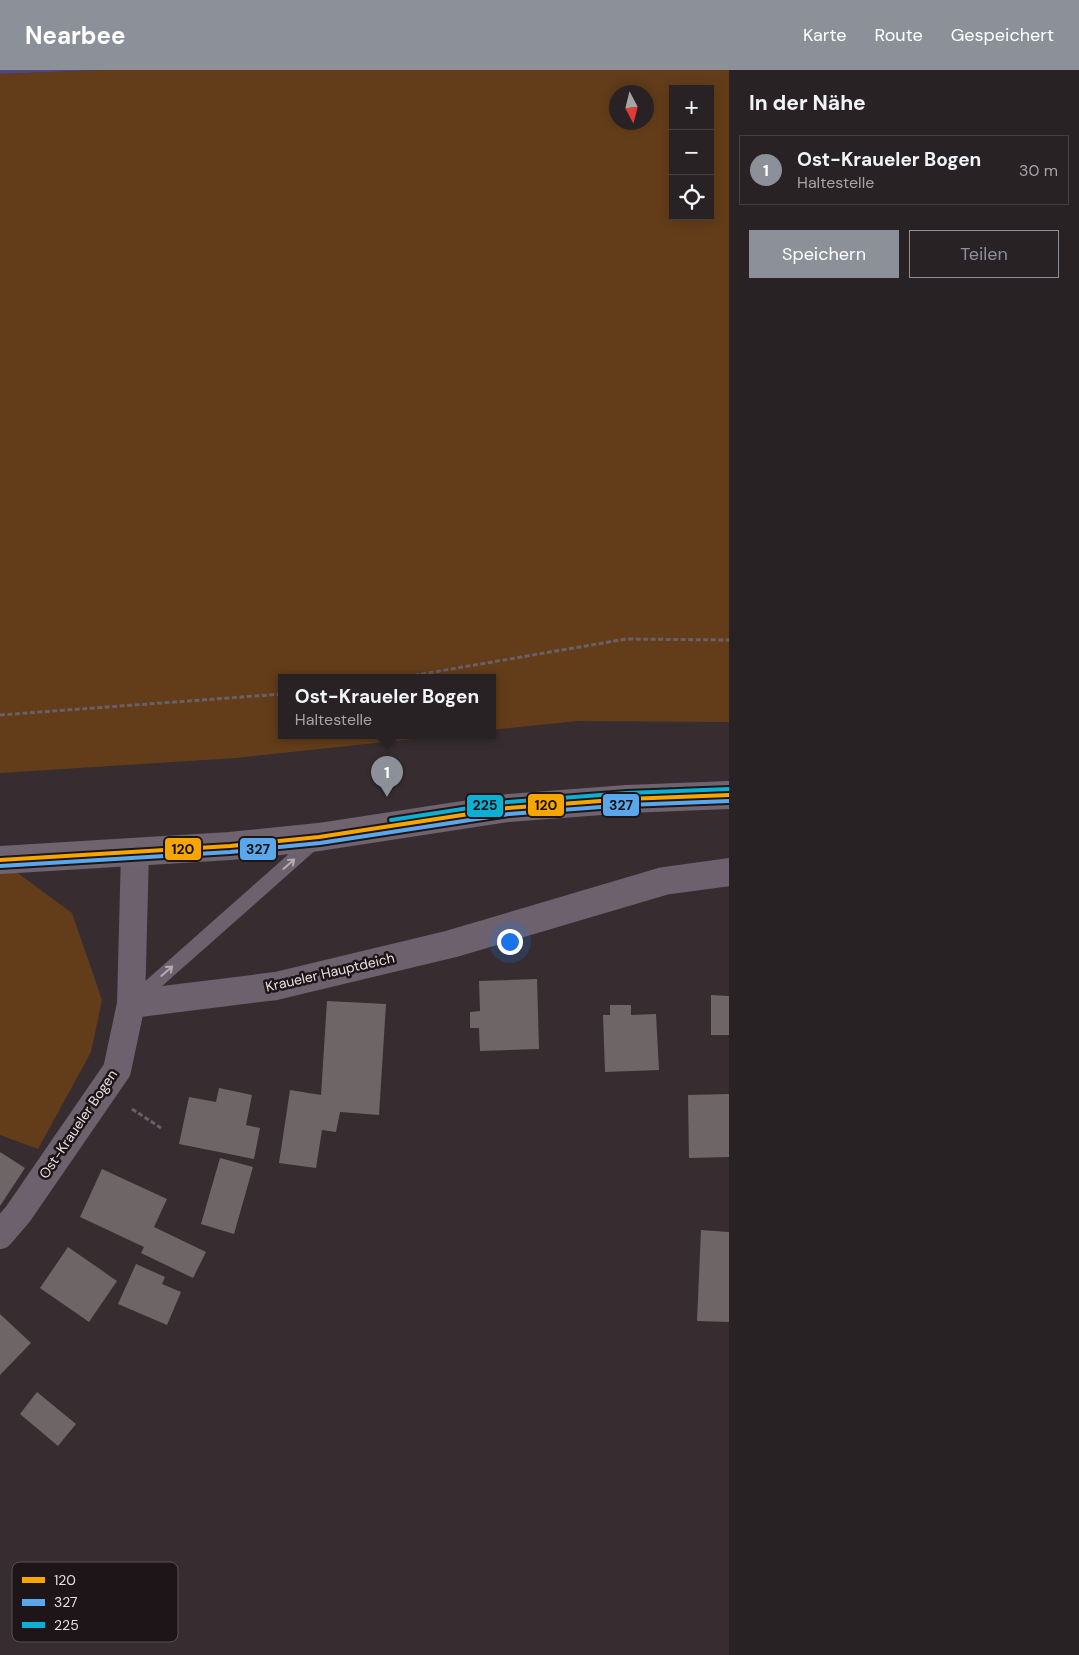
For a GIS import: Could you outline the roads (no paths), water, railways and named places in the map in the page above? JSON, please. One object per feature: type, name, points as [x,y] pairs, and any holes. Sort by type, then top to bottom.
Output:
[{"type":"street","points":[[0,860],[230,846],[319,837],[508,808],[627,799],[729,795]]},
{"type":"street","name":"Ost-Kraueler Bogen","points":[[0,1235],[18,1214],[116,1070],[131,1004],[135,852]]},
{"type":"street","name":"Kraueler Hauptdeich","points":[[131,1004],[276,986],[451,944],[664,881],[729,872]]},
{"type":"lane","points":[[131,1004],[319,837]]},
{"type":"place","name":"Ost-Kraueler Bogen","points":[[387,797]]}]
